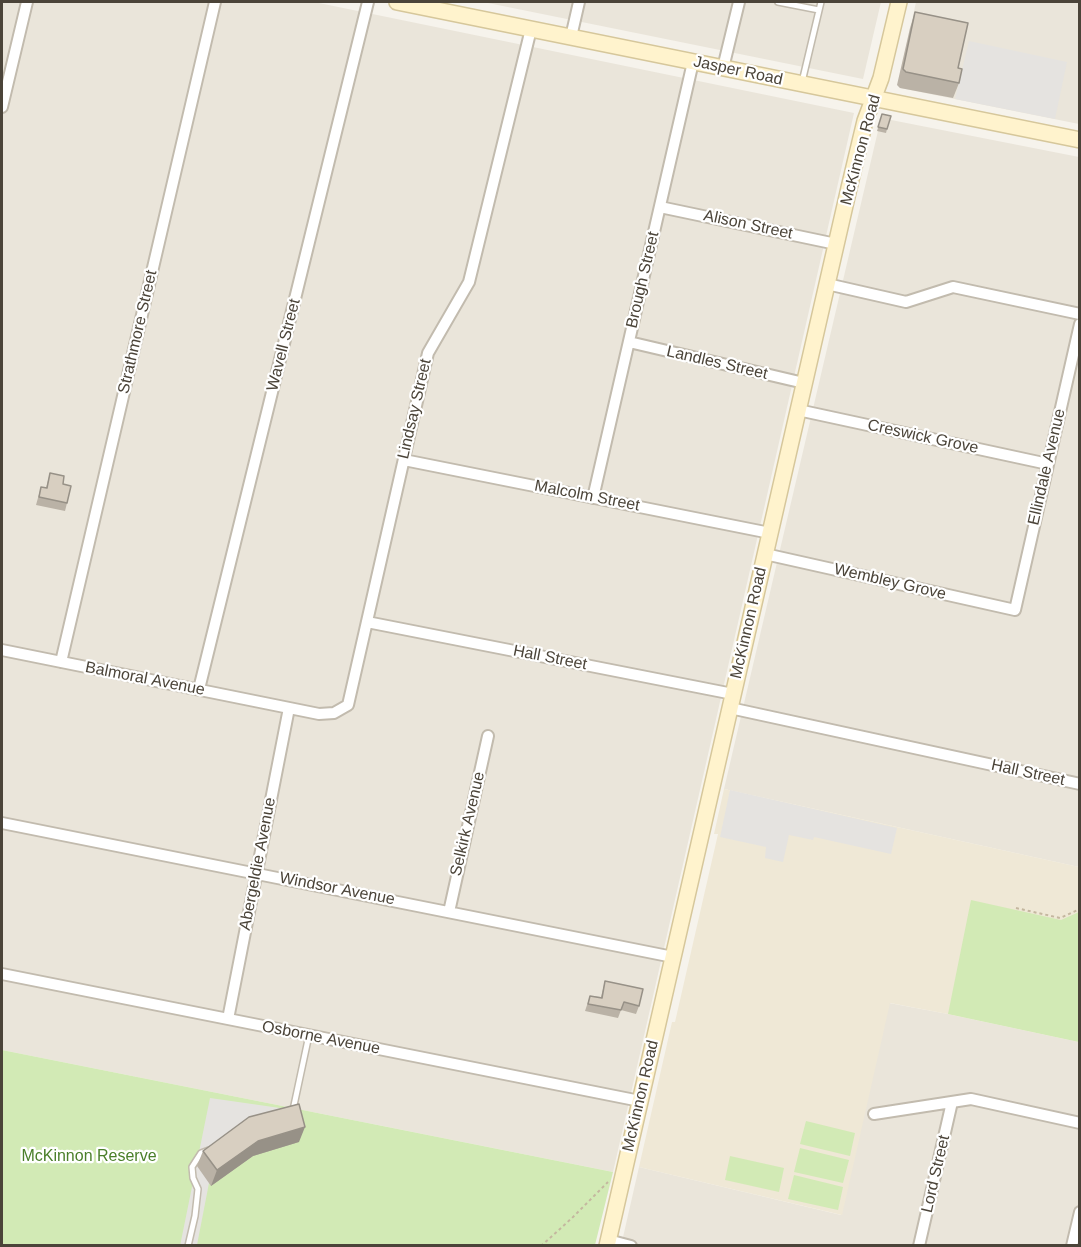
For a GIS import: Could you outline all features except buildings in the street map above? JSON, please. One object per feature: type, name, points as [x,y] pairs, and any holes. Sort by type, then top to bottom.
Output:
[{"type":"street","points":[[2,107],[27,2]]},
{"type":"street","name":"Strathmore Street","points":[[61,662],[215,2]]},
{"type":"street","name":"Wavell Street","points":[[199,690],[368,2]]},
{"type":"street","name":"Jasper Road","points":[[397,2],[1080,140]]},
{"type":"street","points":[[571,37],[579,2]]},
{"type":"street","points":[[723,68],[739,2]]},
{"type":"street","name":"McKinnon Road","points":[[607,1243],[836,244],[865,121],[874,100],[898,2]]},
{"type":"street","name":"Lindsay Street","points":[[289,708],[319,714],[334,713],[348,705],[428,353],[469,282],[531,29]]},
{"type":"street","name":"Brough Street","points":[[593,498],[693,62]]},
{"type":"street","name":"Alison Street","points":[[660,207],[836,244]]},
{"type":"street","points":[[827,284],[906,302],[953,287],[1080,314]]},
{"type":"street","name":"Ellindale Avenue","points":[[1015,610],[1080,324]]},
{"type":"street","name":"Landles Street","points":[[629,342],[804,383]]},
{"type":"street","name":"Creswick Grove","points":[[798,410],[1048,464]]},
{"type":"street","name":"Malcolm Street","points":[[404,460],[770,533]]},
{"type":"street","name":"Wembley Grove","points":[[765,554],[1015,610]]},
{"type":"street","name":"Hall Street","points":[[367,622],[731,701],[1080,784]]},
{"type":"street","name":"Balmoral Avenue","points":[[2,650],[289,708]]},
{"type":"street","name":"Abergeldie Avenue","points":[[228,1019],[289,708]]},
{"type":"street","name":"Selkirk Avenue","points":[[449,912],[488,736]]},
{"type":"street","name":"Windsor Avenue","points":[[2,823],[673,957]]},
{"type":"street","name":"Osborne Avenue","points":[[2,974],[640,1101]]},
{"type":"street","points":[[874,1114],[971,1099],[1080,1123]]},
{"type":"street","name":"Lord Street","points":[[919,1245],[952,1102]]},
{"type":"street","points":[[1072,1245],[1080,1212]]},
{"type":"street","points":[[607,1243],[631,1245]]},
{"type":"lane","points":[[778,2],[819,10]]},
{"type":"lane","points":[[802,85],[821,2]]},
{"type":"lane","points":[[292,1115],[309,1035]]},
{"type":"lane","points":[[188,1245],[198,1189],[193,1178],[192,1167],[201,1153],[216,1146]]},
{"type":"path","points":[[1016,908],[1060,918],[1080,909]]},
{"type":"path","points":[[542,1245],[625,1165]]},
{"type":"shaded area","points":[[2,2],[314,2],[854,113],[613,1172],[2,1050]]},
{"type":"shaded area","points":[[483,2],[881,2],[863,79]]},
{"type":"shaded area","points":[[916,2],[1079,2],[1079,124],[900,88],[898,85]]},
{"type":"shaded area","points":[[969,41],[1067,62],[1055,119],[955,99]]},
{"type":"shaded area","points":[[881,118],[1079,157],[1079,867],[724,789]]},
{"type":"shaded area","points":[[724,789],[1079,867],[1079,1042],[890,1003],[842,1215],[639,1167],[718,834],[714,834]]},
{"type":"shaded area","points":[[730,790],[897,828],[891,854],[814,837],[813,840],[789,835],[783,862],[765,858],[766,847],[720,837]]},
{"type":"shaded area","points":[[889,1003],[1079,1042],[1079,1245],[621,1246],[639,1167],[841,1215]]},
{"type":"shaded area","points":[[210,1098],[287,1109],[209,1183],[197,1245],[180,1246]]},
{"type":"green space","points":[[971,900],[1061,920],[1079,912],[1079,1042],[948,1014]]},
{"type":"green space","name":"McKinnon Reserve","points":[[2,1050],[613,1172],[595,1245],[2,1245]]},
{"type":"green space","points":[[806,1121],[855,1133],[850,1156],[800,1144]]},
{"type":"green space","points":[[800,1148],[849,1160],[843,1183],[794,1172]]},
{"type":"green space","points":[[730,1156],[784,1168],[779,1192],[725,1180]]},
{"type":"green space","points":[[794,1175],[843,1187],[838,1210],[788,1199]]}]
